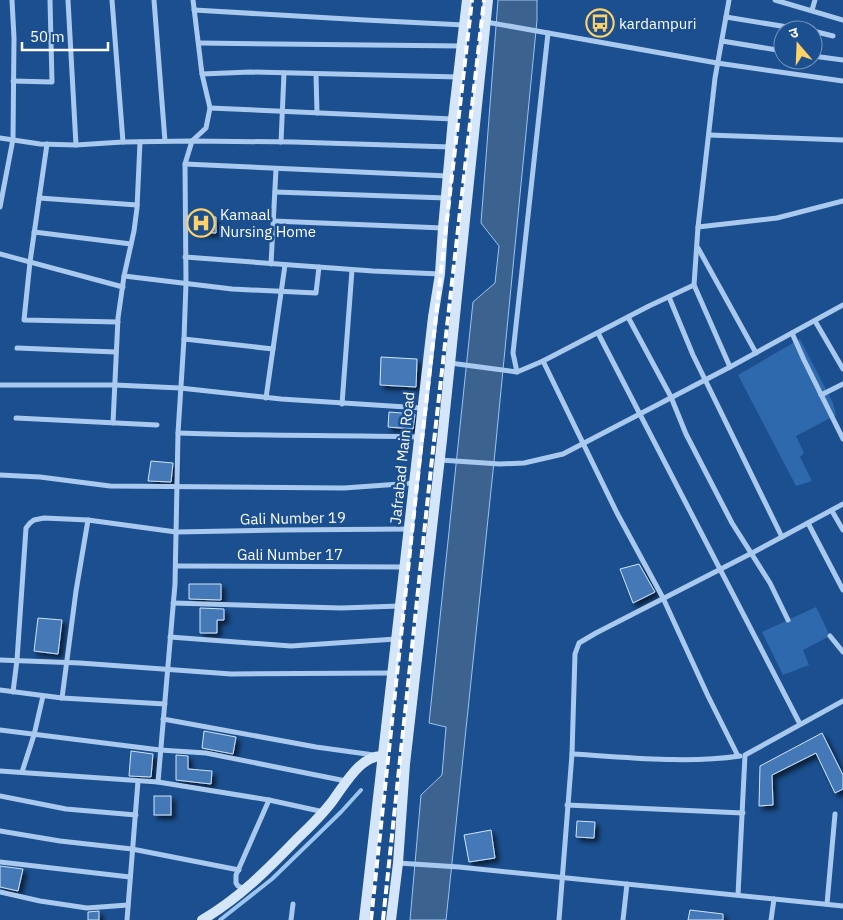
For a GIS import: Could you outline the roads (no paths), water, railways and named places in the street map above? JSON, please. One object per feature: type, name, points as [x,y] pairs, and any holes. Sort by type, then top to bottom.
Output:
[{"type":"main road","name":"Jafrabad Main Road","points":[[364,920],[379,756],[393,673],[433,317],[440,274],[453,119],[467,0]]},
{"type":"main road","points":[[391,920],[398,862],[405,764],[444,460],[450,363],[488,0]]},
{"type":"main road","points":[[202,920],[246,889],[324,812],[347,781],[361,766],[379,756]]},
{"type":"street","points":[[0,207],[13,140],[12,0]]},
{"type":"street","points":[[13,80],[52,82],[50,0]]},
{"type":"street","points":[[68,0],[76,145]]},
{"type":"street","points":[[112,0],[123,142]]},
{"type":"street","points":[[154,0],[165,141]]},
{"type":"street","points":[[158,782],[176,566],[178,433],[186,283],[185,164],[192,141],[206,128],[210,108],[202,74],[193,0]]},
{"type":"street","points":[[729,0],[717,63],[708,135],[694,285],[730,367]]},
{"type":"street","points":[[775,0],[843,20]]},
{"type":"street","points":[[812,10],[815,0]]},
{"type":"street","points":[[194,10],[465,24]]},
{"type":"street","points":[[726,17],[773,25]]},
{"type":"street","points":[[485,22],[717,63],[843,81]]},
{"type":"street","points":[[517,372],[513,353],[548,33]]},
{"type":"street","points":[[823,34],[833,36]]},
{"type":"street","points":[[722,41],[773,49]]},
{"type":"street","points":[[199,43],[462,46]]},
{"type":"street","points":[[823,57],[843,60]]},
{"type":"street","points":[[202,74],[250,72],[459,77]]},
{"type":"street","points":[[281,142],[284,73]]},
{"type":"street","points":[[316,74],[317,113]]},
{"type":"street","points":[[210,108],[453,119]]},
{"type":"street","points":[[708,135],[843,140]]},
{"type":"street","points":[[0,138],[47,144],[76,145],[192,141],[452,147]]},
{"type":"street","points":[[113,423],[118,322],[124,276],[138,205],[140,142]]},
{"type":"street","points":[[47,144],[30,262],[24,320],[118,322]]},
{"type":"street","points":[[185,164],[448,176]]},
{"type":"street","points":[[271,264],[276,169]]},
{"type":"street","points":[[275,192],[446,198]]},
{"type":"street","points":[[39,198],[138,205]]},
{"type":"street","points":[[698,227],[776,218],[843,201]]},
{"type":"street","points":[[274,221],[443,228]]},
{"type":"street","points":[[34,232],[131,244]]},
{"type":"street","points":[[697,247],[756,352]]},
{"type":"street","points":[[0,254],[123,287]]},
{"type":"street","points":[[185,257],[352,270],[440,274]]},
{"type":"street","points":[[266,398],[285,265]]},
{"type":"street","points":[[124,276],[232,289],[316,293],[319,267]]},
{"type":"street","points":[[342,404],[352,270]]},
{"type":"street","points":[[450,363],[517,372],[543,361],[694,285]]},
{"type":"street","points":[[669,297],[694,355],[782,537]]},
{"type":"street","points":[[444,460],[500,464],[524,463],[564,454],[706,380],[843,305]]},
{"type":"street","points":[[628,317],[672,397],[686,434],[710,482],[732,523],[770,583],[788,620]]},
{"type":"street","points":[[815,320],[843,369]]},
{"type":"street","points":[[598,333],[800,724]]},
{"type":"street","points":[[792,333],[843,439]]},
{"type":"street","points":[[184,339],[273,349]]},
{"type":"street","points":[[16,348],[116,352]]},
{"type":"street","points":[[543,361],[617,513],[663,598],[738,756]]},
{"type":"street","points":[[822,395],[843,384]]},
{"type":"street","points":[[0,385],[115,385],[180,388],[266,398],[423,408]]},
{"type":"street","points":[[16,418],[157,425]]},
{"type":"street","points":[[178,433],[420,437]]},
{"type":"street","points":[[0,475],[40,477],[110,486],[344,488],[414,483]]},
{"type":"street","points":[[559,920],[572,754],[575,654],[579,644],[596,632],[752,554],[843,504]]},
{"type":"street","points":[[832,510],[843,530]]},
{"type":"street","name":"Gali Number 19","points":[[13,692],[26,528],[30,523],[38,519],[88,520],[176,532],[409,529]]},
{"type":"street","points":[[62,698],[76,591],[88,520]]},
{"type":"street","points":[[808,523],[843,590]]},
{"type":"street","name":"Gali Number 17","points":[[176,566],[405,567]]},
{"type":"street","points":[[173,604],[341,608],[400,606]]},
{"type":"street","points":[[830,636],[843,652]]},
{"type":"street","points":[[170,637],[291,646],[397,639]]},
{"type":"street","points":[[0,660],[66,662],[231,674],[393,673]]},
{"type":"street","points":[[0,690],[62,698],[165,704]]},
{"type":"street","points":[[22,772],[34,735],[43,696]]},
{"type":"street","points":[[572,754],[676,759],[721,759],[746,755],[843,701]]},
{"type":"street","points":[[163,719],[316,747],[379,756]]},
{"type":"street","points":[[0,730],[160,750],[206,753],[347,781]]},
{"type":"street","points":[[738,895],[746,755]]},
{"type":"street","points":[[0,771],[158,782],[269,800],[324,812]]},
{"type":"street","points":[[127,920],[138,781]]},
{"type":"street","points":[[0,796],[66,809],[136,815]]},
{"type":"street","points":[[246,889],[238,886],[236,875],[269,800]]},
{"type":"street","points":[[567,806],[743,813]]},
{"type":"street","points":[[827,904],[835,814]]},
{"type":"street","points":[[0,831],[60,841],[132,849],[239,870]]},
{"type":"street","points":[[0,862],[130,877]]},
{"type":"street","points":[[398,862],[843,906]]},
{"type":"street","points":[[623,920],[627,884]]},
{"type":"street","points":[[0,892],[87,908],[128,905]]},
{"type":"street","points":[[771,920],[774,899]]},
{"type":"street","points":[[291,920],[293,904]]},
{"type":"waterway","points":[[220,920],[272,879],[361,790]]},
{"type":"railway","points":[[371,920],[420,457],[472,0]]},
{"type":"railway","points":[[383,920],[432,459],[484,0]]},
{"type":"place","name":"kardampuri","points":[[600,23]]},
{"type":"place","name":"Kamaal Nursing Home","points":[[201,223]]}]
